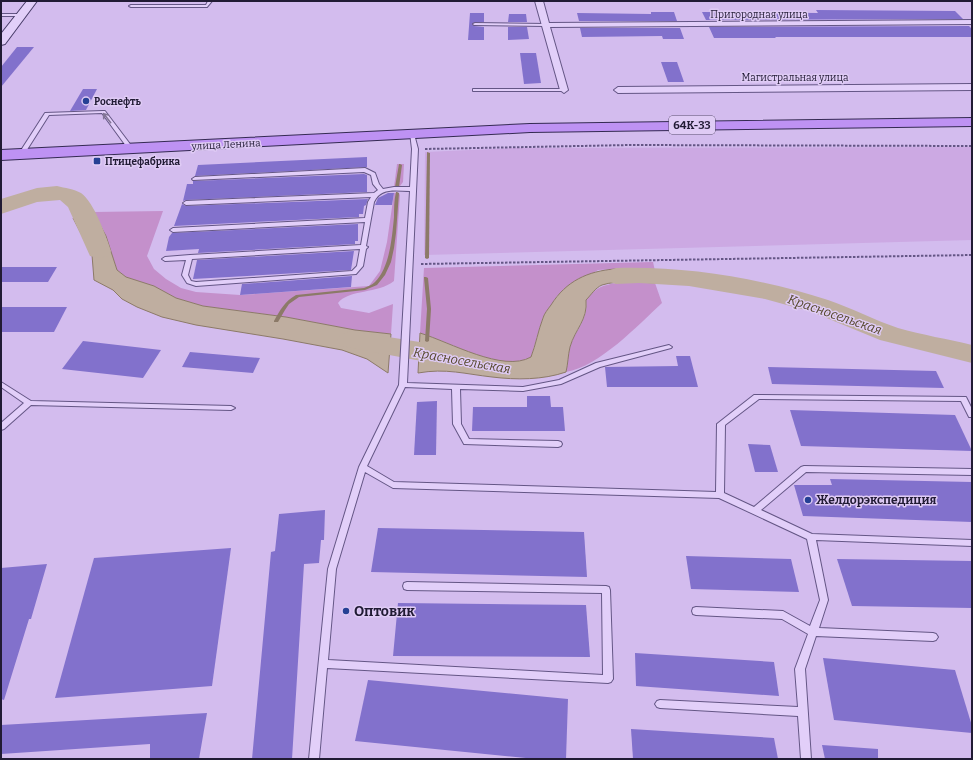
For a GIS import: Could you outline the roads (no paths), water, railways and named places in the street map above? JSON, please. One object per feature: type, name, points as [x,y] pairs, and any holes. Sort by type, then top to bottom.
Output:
[{"type":"main road","name":"64К-33","points":[[412,134],[530,128],[972,122]]},
{"type":"main road","name":"улица Ленина","points":[[1,154],[21,155],[412,134]]},
{"type":"main road","name":"улица Ленина","points":[[1,160],[41,154]]},
{"type":"street","points":[[3,37],[32,1]]},
{"type":"street","points":[[539,1],[564,90]]},
{"type":"street","name":"Пригородная улица","points":[[546,25],[972,22]]},
{"type":"street","name":"Магистральная улица","points":[[618,90],[972,87]]},
{"type":"lane","points":[[134,1],[130,8],[207,6],[210,1]]},
{"type":"lane","points":[[1,15],[22,15]]},
{"type":"lane","points":[[475,24],[546,25]]},
{"type":"lane","points":[[475,90],[564,90]]},
{"type":"lane","points":[[21,155],[47,114],[103,112],[131,149]]},
{"type":"lane","points":[[314,759],[332,569],[363,468],[403,385],[415,149],[412,134]]},
{"type":"lane","points":[[196,179],[365,170],[373,174],[376,184],[381,190]]},
{"type":"lane","points":[[186,202],[374,194],[381,190],[412,189]]},
{"type":"lane","points":[[190,257],[185,275],[186,280],[189,282],[206,284],[349,274],[358,270],[360,266],[365,248],[368,220],[374,194]]},
{"type":"lane","points":[[173,230],[368,220]]},
{"type":"lane","points":[[165,258],[365,248]]},
{"type":"lane","points":[[403,385],[456,388],[523,389],[561,382],[598,365],[669,347]]},
{"type":"lane","points":[[1,384],[29,403],[231,408]]},
{"type":"lane","points":[[456,388],[457,424],[467,442],[558,444]]},
{"type":"lane","points":[[720,495],[721,424],[757,397],[963,399],[972,415]]},
{"type":"lane","points":[[1,426],[29,403]]},
{"type":"lane","points":[[363,468],[393,485],[720,495],[811,537],[972,543]]},
{"type":"lane","points":[[755,511],[804,470],[972,472]]},
{"type":"lane","points":[[806,759],[800,669],[824,600],[811,537]]},
{"type":"lane","points":[[323,664],[608,679],[606,590],[407,586]]},
{"type":"lane","points":[[696,611],[783,615],[814,632],[933,637]]},
{"type":"lane","points":[[660,704],[803,712]]},
{"type":"water","points":[[93,212],[106,236],[117,270],[126,277],[154,286],[176,298],[203,306],[286,317],[355,330],[391,334],[388,373],[367,359],[342,350],[196,325],[162,317],[122,299],[113,290],[94,280],[92,255],[73,218]]},
{"type":"water","points":[[615,269],[655,271],[655,283],[615,282],[602,285],[595,290],[586,300],[583,319],[570,347],[566,372],[548,377],[520,379],[447,371],[418,373],[420,333],[491,359],[519,361],[531,357],[544,315],[557,297],[578,279],[596,272]]},
{"type":"waterway","points":[[427,258],[428,153]]},
{"type":"waterway","points":[[397,187],[400,165]]},
{"type":"waterway","name":"Красносельская","points":[[1,207],[27,197],[47,193],[57,193],[73,198],[84,214],[99,251]]},
{"type":"waterway","points":[[276,321],[287,303],[298,296],[365,289],[375,284],[383,275],[389,262],[394,233],[397,193]]},
{"type":"waterway","name":"Красносельская","points":[[616,276],[639,275],[689,278],[765,291],[821,306],[890,334],[972,354]]},
{"type":"waterway","points":[[426,278],[429,309],[427,341]]},
{"type":"waterway","name":"Красносельская","points":[[351,340],[432,353],[459,359]]},
{"type":"place","name":"Роснефть","points":[[86,101]]},
{"type":"place","name":"Птицефабрика","points":[[97,161]]},
{"type":"place","name":"Желдорэкспедиция","points":[[808,500]]},
{"type":"place","name":"Оптовик","points":[[346,611]]}]
